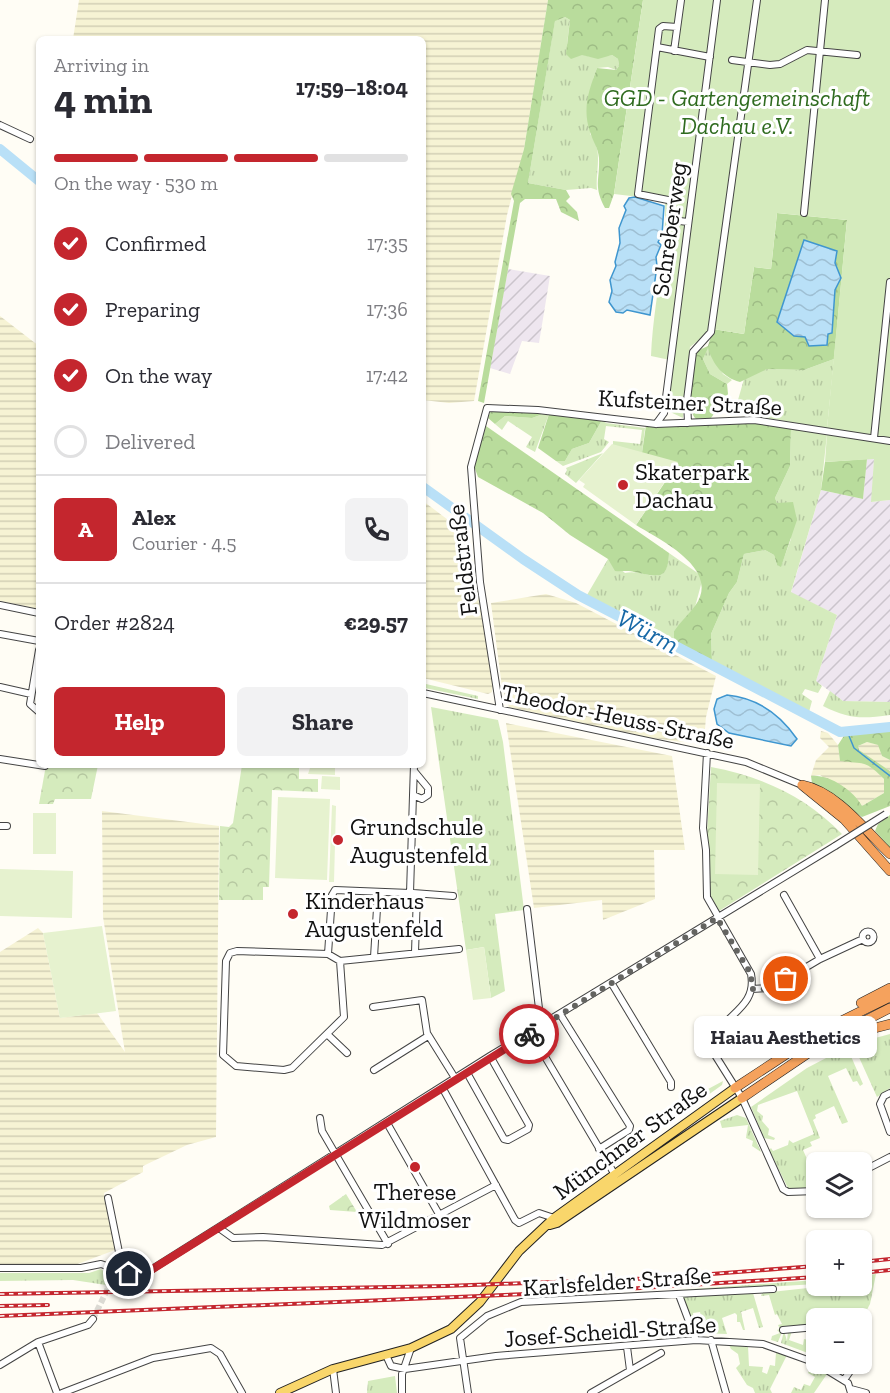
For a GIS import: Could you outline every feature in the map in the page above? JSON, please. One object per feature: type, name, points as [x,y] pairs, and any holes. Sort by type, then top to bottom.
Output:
[{"type":"highway","points":[[802,785],[811,787],[831,799],[890,854]]},
{"type":"highway","points":[[802,785],[843,819],[890,871]]},
{"type":"highway","points":[[830,1026],[845,1011],[890,988]]},
{"type":"highway","points":[[735,1088],[830,1026],[890,997]]},
{"type":"highway","points":[[742,1098],[829,1039],[890,1008]]},
{"type":"highway","points":[[829,1039],[890,1024]]},
{"type":"main road","name":"Münchner Straße","points":[[280,1393],[333,1370],[411,1348],[440,1336],[462,1320],[480,1302],[519,1251],[552,1222],[735,1088]]},
{"type":"main road","name":"Münchner Straße","points":[[552,1222],[557,1223],[742,1098]]},
{"type":"street","points":[[674,51],[681,0]]},
{"type":"street","name":"Schreberweg","points":[[656,424],[664,414],[717,0]]},
{"type":"street","points":[[688,423],[687,400],[693,351],[711,332],[757,0]]},
{"type":"street","points":[[804,213],[825,0]]},
{"type":"street","points":[[678,27],[661,27],[638,194],[668,200],[671,203],[672,220],[688,222]]},
{"type":"street","points":[[657,47],[710,57]]},
{"type":"street","points":[[732,60],[780,63],[807,50],[857,55]]},
{"type":"street","points":[[0,125],[30,139]]},
{"type":"street","points":[[874,438],[890,282]]},
{"type":"street","name":"Kufsteiner Straße","points":[[487,408],[537,410],[656,424],[754,420],[890,441]]},
{"type":"street","name":"Feldstraße","points":[[487,408],[471,467],[480,582],[500,710]]},
{"type":"street","points":[[0,605],[36,612]]},
{"type":"street","points":[[0,634],[36,640]]},
{"type":"street","points":[[36,666],[30,704],[36,709]]},
{"type":"street","points":[[0,687],[31,694]]},
{"type":"street","name":"Theodor-Heuss-Straße","points":[[426,694],[706,753],[763,767],[802,785]]},
{"type":"street","points":[[706,753],[703,828],[706,850],[706,897],[751,974],[752,989],[748,1001],[720,1027],[713,1043],[717,1058],[742,1098],[783,1189],[788,1192],[806,1191]]},
{"type":"street","points":[[0,759],[36,765]]},
{"type":"street","points":[[410,893],[414,768]]},
{"type":"street","points":[[413,795],[422,799],[429,792],[426,783],[414,768]]},
{"type":"street","points":[[0,1268],[83,1268],[101,1264],[132,1275],[146,1273],[490,1056],[531,1033],[600,988],[612,984],[888,812]]},
{"type":"street","points":[[328,954],[334,892],[453,896]]},
{"type":"street","points":[[374,957],[378,892]]},
{"type":"street","points":[[415,952],[417,894]]},
{"type":"street","points":[[784,895],[820,958]]},
{"type":"street","points":[[527,909],[542,1025]]},
{"type":"street","points":[[752,989],[771,988],[820,958],[863,939]]},
{"type":"street","points":[[340,961],[344,1017],[292,1068],[284,1070],[236,1066],[223,1055],[226,961],[230,953],[328,954],[340,961],[459,949]]},
{"type":"street","points":[[612,984],[671,1082],[671,1087]]},
{"type":"street","points":[[373,1006],[422,1000],[428,1036],[455,1078]]},
{"type":"street","points":[[560,1014],[630,1126],[629,1130],[599,1149]]},
{"type":"street","points":[[531,1033],[615,1175]]},
{"type":"street","points":[[327,1034],[347,1053]]},
{"type":"street","points":[[374,1070],[428,1036]]},
{"type":"street","points":[[466,1071],[504,1139],[508,1140],[528,1129],[530,1125],[514,1094],[490,1056]]},
{"type":"street","points":[[442,1087],[517,1222],[539,1213],[552,1222]]},
{"type":"street","points":[[890,1093],[884,1096],[880,1104],[890,1132]]},
{"type":"street","points":[[320,1118],[322,1131],[388,1244]]},
{"type":"street","points":[[387,1123],[440,1216]]},
{"type":"street","points":[[872,1166],[890,1157]]},
{"type":"street","points":[[219,1228],[233,1238],[263,1237],[388,1244],[495,1185]]},
{"type":"street","points":[[108,1198],[119,1248],[117,1270],[111,1282]]},
{"type":"street","name":"Karlsfelder Straße","points":[[464,1361],[460,1338],[487,1316],[521,1302],[773,1289]]},
{"type":"street","points":[[678,1295],[696,1340]]},
{"type":"street","points":[[0,1365],[38,1342],[88,1325],[93,1319]]},
{"type":"street","points":[[783,1330],[806,1328]]},
{"type":"street","name":"Josef-Scheidl-Straße","points":[[405,1370],[464,1361],[696,1340],[763,1344],[806,1359]]},
{"type":"street","points":[[711,1340],[724,1392]]},
{"type":"street","points":[[38,1342],[57,1393]]},
{"type":"street","points":[[627,1347],[630,1370]]},
{"type":"street","points":[[62,1393],[153,1358],[211,1348],[220,1354],[242,1393]]},
{"type":"street","points":[[402,1393],[411,1348]]},
{"type":"street","points":[[591,1393],[661,1353]]},
{"type":"street","points":[[386,1355],[391,1366],[405,1370]]},
{"type":"street","points":[[464,1361],[468,1393]]},
{"type":"street","points":[[333,1370],[336,1393]]},
{"type":"street","name":"Josef-Scheidl-Straße","points":[[834,1374],[844,1380],[851,1391]]},
{"type":"street","points":[[844,1380],[848,1374]]},
{"type":"street","points":[[851,1391],[866,1393]]},
{"type":"shaded area","points":[[79,0],[548,0],[524,149],[507,215],[474,401],[449,403],[426,400],[426,36],[73,36]]},
{"type":"shaded area","points":[[508,269],[550,276],[539,343],[522,341],[510,374],[490,368]]},
{"type":"shaded area","points":[[0,316],[36,344],[36,608],[0,601]]},
{"type":"shaded area","points":[[867,459],[874,459],[872,502],[890,500],[890,702],[843,701],[816,681],[837,615],[791,593],[821,490],[863,499]]},
{"type":"shaded area","points":[[426,503],[468,535],[493,684],[492,692],[488,694],[426,679]]},
{"type":"shaded area","points":[[546,594],[576,603],[716,676],[706,717],[704,741],[690,739],[682,742],[645,737],[509,707],[502,687],[491,603]]},
{"type":"shaded area","points":[[506,723],[672,756],[685,850],[654,850],[655,899],[603,920],[602,900],[534,908]]},
{"type":"shaded area","points":[[821,731],[828,733],[838,745],[840,761],[859,761],[871,766],[885,780],[884,793],[862,806],[820,775],[811,776],[816,760],[829,747],[820,738]]},
{"type":"shaded area","points":[[867,742],[879,745],[882,756],[890,760],[890,771],[858,750],[858,746]]},
{"type":"shaded area","points":[[102,811],[219,826],[216,1137],[187,1145],[143,1166],[143,1172],[104,1193],[115,1250],[75,1265],[0,1266],[0,952],[38,928],[43,933],[60,1018],[97,1013],[125,1052],[103,917]]},
{"type":"green space","points":[[548,0],[643,0],[614,194],[609,208],[605,208],[599,194],[599,158],[591,136],[587,107],[597,68],[616,70],[619,66],[618,59],[612,55],[598,59],[582,55],[571,59],[566,54],[570,20],[565,17],[555,21],[528,183],[566,190],[570,197],[566,201],[577,212],[579,221],[561,212],[556,199],[525,199],[520,203],[484,403],[478,401],[514,201],[511,194],[524,149]]},
{"type":"green space","name":"GGD - Gartengemeinschaft Dachau e.V.","points":[[643,0],[890,0],[890,439],[827,428],[847,220],[777,213],[771,269],[754,267],[744,334],[713,329],[690,347],[683,418],[666,410],[670,360],[651,356],[664,239],[665,200],[614,194]]},
{"type":"green space","points":[[565,17],[570,20],[567,44],[588,56],[612,55],[618,59],[619,66],[616,70],[608,67],[597,68],[593,79],[590,134],[598,154],[597,190],[591,188],[566,190],[528,183],[555,20]]},
{"type":"green space","points":[[777,213],[847,220],[834,359],[804,370],[767,369],[740,382],[728,377],[719,369],[708,348],[703,359],[710,374],[727,384],[728,394],[711,418],[696,419],[690,406],[690,396],[691,376],[697,351],[708,346],[713,329],[744,334],[754,267],[771,269]],"holes":[[[804,240],[837,252],[835,263],[840,276],[835,290],[832,333],[828,333],[826,340],[809,346],[805,337],[785,329],[777,322]]]},
{"type":"green space","points":[[708,347],[723,374],[732,380],[727,384],[710,374],[703,359]]},
{"type":"green space","points":[[834,359],[827,428],[754,416],[754,413],[726,411],[749,412],[750,407],[754,408],[754,403],[738,400],[744,379],[750,375],[767,369],[804,370]]},
{"type":"green space","points":[[491,410],[543,414],[532,418],[505,416],[495,424],[488,418]]},
{"type":"green space","points":[[549,414],[535,452],[526,447],[532,437],[508,421],[502,430],[495,424],[505,416],[532,418]]},
{"type":"green space","points":[[549,414],[602,420],[589,443],[572,449],[565,461],[556,461],[538,448]]},
{"type":"green space","points":[[602,420],[606,423],[645,428],[642,453],[613,445],[613,441],[640,444],[642,430],[606,426],[604,439],[609,442],[601,452],[563,466],[556,461],[565,461],[572,449],[589,443]]},
{"type":"green space","points":[[754,422],[791,428],[790,466],[775,498],[777,503],[793,502],[797,520],[781,567],[777,565],[774,555],[765,550],[744,554],[737,582],[729,593],[711,634],[712,661],[674,640],[674,631],[695,606],[701,593],[701,580],[695,568],[672,547],[636,525],[678,463],[642,453],[646,425]]},
{"type":"green space","points":[[486,426],[669,553],[668,563],[663,573],[654,576],[615,571],[608,559],[570,535],[543,513],[478,477],[474,466]]},
{"type":"green space","points":[[791,428],[827,434],[821,490],[791,592],[837,615],[816,681],[822,686],[818,693],[805,689],[802,694],[812,701],[809,712],[712,661],[711,634],[729,593],[737,582],[744,554],[765,550],[774,555],[777,565],[781,566],[791,539],[775,498],[790,466]]},
{"type":"green space","points":[[827,434],[890,444],[890,500],[871,502],[874,459],[825,462]]},
{"type":"green space","name":"Skaterpark Dachau","points":[[612,444],[678,462],[636,525],[583,487],[585,484],[579,480]]},
{"type":"green space","points":[[603,453],[576,483],[565,474],[566,468]]},
{"type":"green space","points":[[867,459],[863,499],[821,490],[825,462]]},
{"type":"green space","points":[[669,553],[699,574],[702,581],[695,607],[674,631],[674,640],[587,595],[608,559],[625,573],[633,572],[654,576],[664,572]]},
{"type":"green space","points":[[426,684],[478,696],[478,699],[426,688]]},
{"type":"green space","points":[[830,691],[843,701],[890,702],[890,715],[855,717],[832,710],[823,706]]},
{"type":"green space","points":[[431,707],[498,720],[503,742],[524,910],[495,914],[505,991],[491,998],[484,947],[466,950]]},
{"type":"green space","points":[[890,727],[890,760],[882,756],[878,745],[867,742],[858,746],[859,750],[890,771],[890,806],[862,817],[812,783],[811,776],[833,780],[853,794],[862,806],[884,793],[884,779],[864,764],[840,761],[838,745],[847,731]]},
{"type":"green space","points":[[711,767],[748,776],[782,790],[814,809],[842,834],[719,911],[709,893],[707,833]]},
{"type":"green space","points":[[45,768],[97,768],[91,799],[55,799],[53,804],[39,804]]},
{"type":"green space","points":[[242,768],[299,768],[299,779],[318,779],[318,792],[272,790],[269,887],[263,887],[263,900],[219,900],[220,826],[229,827],[233,823]]},
{"type":"green space","points":[[310,768],[335,768],[335,775],[308,774]]},
{"type":"green space","points":[[322,776],[340,777],[340,790],[321,789]]},
{"type":"green space","points":[[717,783],[760,784],[758,875],[715,874]]},
{"type":"green space","points":[[278,797],[330,799],[327,880],[275,878]]},
{"type":"green space","points":[[332,805],[336,806],[334,882],[329,882]]},
{"type":"green space","points":[[33,813],[56,813],[56,854],[33,854]]},
{"type":"green space","points":[[890,815],[890,848],[875,831],[878,824]]},
{"type":"green space","points":[[0,869],[73,871],[72,918],[0,916]]},
{"type":"green space","points":[[102,926],[116,1011],[60,1018],[43,933]]},
{"type":"green space","points":[[484,947],[491,998],[473,1000],[466,950]]},
{"type":"green space","points":[[890,1034],[890,1088],[877,1097],[853,1044]]},
{"type":"green space","points":[[847,1047],[863,1084],[860,1086],[857,1081],[853,1082],[846,1068],[828,1076],[848,1122],[842,1124],[834,1106],[815,1115],[816,1118],[813,1120],[820,1138],[810,1142],[812,1146],[803,1150],[806,1157],[806,1187],[789,1190],[769,1150],[771,1148],[773,1151],[788,1145],[789,1140],[793,1143],[814,1134],[797,1091],[758,1105],[757,1111],[763,1116],[762,1121],[769,1129],[768,1135],[775,1138],[774,1140],[764,1138],[751,1107],[807,1068]]},
{"type":"green space","points":[[723,1081],[722,1085],[687,1110],[682,1103]]},
{"type":"green space","points":[[737,1115],[746,1118],[761,1152],[752,1146],[753,1141],[746,1138],[748,1125],[722,1128],[720,1121]]},
{"type":"green space","points":[[346,1194],[357,1212],[330,1210],[329,1206]]},
{"type":"green space","points":[[101,1269],[107,1274],[106,1285],[73,1280],[0,1281],[0,1273],[89,1273]]},
{"type":"green space","points":[[876,1274],[872,1294],[872,1275]]},
{"type":"green space","points":[[806,1281],[806,1285],[679,1292],[679,1290]]},
{"type":"green space","points":[[806,1288],[806,1296],[872,1296],[868,1308],[806,1308],[806,1327],[782,1332],[778,1342],[771,1340],[772,1336],[780,1333],[777,1330],[780,1329],[778,1325],[782,1324],[777,1314],[775,1315],[769,1295],[761,1296],[762,1293]]},
{"type":"green space","points":[[753,1293],[763,1327],[759,1328],[753,1308],[741,1312],[745,1330],[740,1322],[737,1322],[735,1313],[722,1318],[727,1334],[695,1333],[707,1330],[707,1327],[704,1327],[700,1312],[693,1313],[694,1318],[690,1319],[681,1297]]},
{"type":"green space","points":[[784,1331],[787,1341],[788,1331],[792,1331],[789,1340],[803,1345],[804,1339],[806,1339],[806,1352],[781,1343]]},
{"type":"green space","points":[[729,1345],[748,1346],[749,1366],[763,1367],[762,1372],[767,1374],[770,1365],[775,1366],[776,1352],[787,1355],[770,1389],[772,1393],[755,1393],[753,1388],[747,1385],[736,1368],[740,1364],[738,1354]]},
{"type":"green space","points":[[810,1374],[827,1374],[814,1393],[791,1393],[794,1387],[801,1390],[804,1384],[810,1386],[815,1377]]},
{"type":"green space","points":[[395,1376],[397,1393],[367,1393],[368,1381]]},
{"type":"water","points":[[635,197],[664,206],[662,235],[658,242],[661,245],[656,257],[657,266],[650,315],[627,310],[623,313],[616,312],[609,302],[612,291],[610,280],[616,266],[620,243],[619,228],[626,210],[624,206],[629,198]]},
{"type":"water","points":[[804,240],[837,251],[835,263],[841,278],[835,290],[832,333],[828,334],[827,345],[809,346],[805,337],[794,336],[777,322]]},
{"type":"water","points":[[727,695],[748,700],[767,709],[783,722],[797,739],[791,746],[729,733],[717,724],[714,709],[717,699]]},
{"type":"waterway","name":"Würm","points":[[0,149],[36,179]]},
{"type":"waterway","name":"Würm","points":[[426,489],[523,559],[578,595],[840,732],[890,727]]},
{"type":"waterway","points":[[847,731],[854,748],[890,776]]},
{"type":"tunnel","points":[[93,1319],[111,1282]]},
{"type":"railway","points":[[872,1261],[890,1259]]},
{"type":"railway","points":[[0,1294],[446,1286],[659,1278],[806,1267]]},
{"type":"railway","points":[[872,1272],[890,1270]]},
{"type":"railway","points":[[0,1316],[577,1292],[806,1278]]},
{"type":"railway","points":[[0,1306],[48,1305]]},
{"type":"way so far","points":[[529,1034],[600,988],[612,984],[717,918],[751,974],[752,989],[771,988],[786,979]]},
{"type":"place","name":"Skaterpark Dachau","points":[[623,485]]},
{"type":"place","name":"Grundschule Augustenfeld","points":[[338,840]]},
{"type":"place","name":"Kinderhaus Augustenfeld","points":[[293,914]]},
{"type":"place","name":"Haiau Aesthetics","points":[[786,979]]},
{"type":"place","name":"Therese Wildmoser","points":[[415,1167]]},
{"type":"route","points":[[129,1274],[140,1275],[148,1272],[490,1056],[529,1034]]}]
